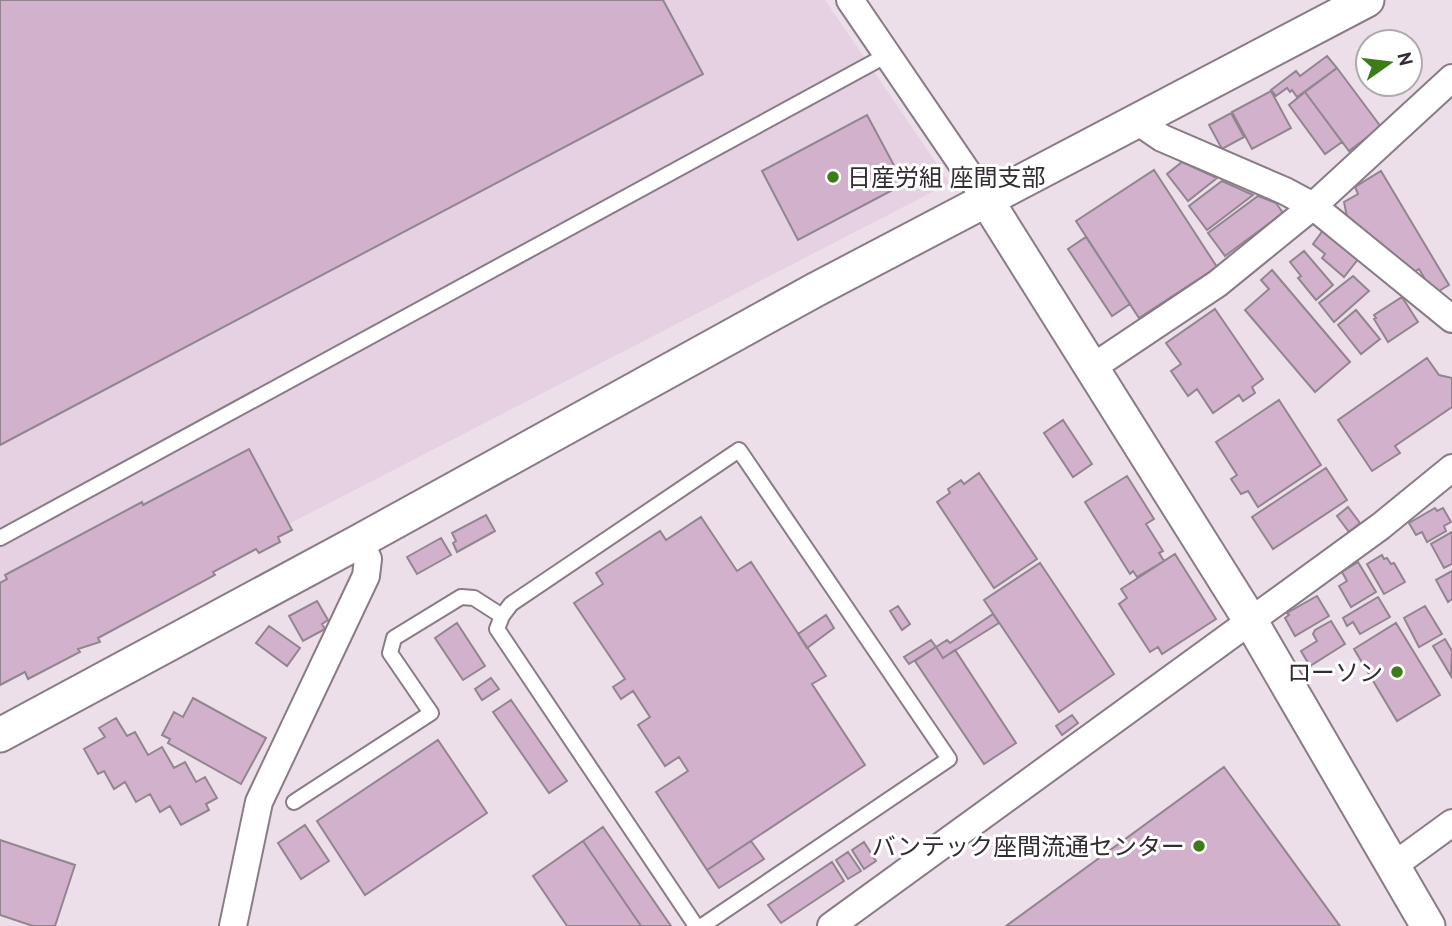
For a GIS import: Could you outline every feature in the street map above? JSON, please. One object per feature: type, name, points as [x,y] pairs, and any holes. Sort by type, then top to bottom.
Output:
[{"type":"street","points":[[850,0],[987,201],[1093,367],[1250,620],[1428,926]]},
{"type":"street","points":[[0,735],[803,297],[1367,0]]},
{"type":"street","points":[[1093,367],[1217,284],[1313,206],[1452,78]]},
{"type":"street","points":[[1137,121],[1162,138],[1285,191],[1313,206],[1452,318]]},
{"type":"street","points":[[831,926],[1381,526],[1452,468]]},
{"type":"street","points":[[233,926],[258,802],[366,576],[368,559],[360,541]]},
{"type":"street","points":[[1393,866],[1452,823]]},
{"type":"lane","points":[[0,538],[887,55]]},
{"type":"lane","points":[[696,926],[497,629],[511,604],[738,450],[949,759],[702,926]]},
{"type":"lane","points":[[294,802],[431,713],[390,653],[394,638],[461,597],[474,598],[502,616]]},
{"type":"shaded area","points":[[0,0],[825,0],[950,183],[0,673]]},
{"type":"building","points":[[0,0],[663,0],[703,74],[0,445]]},
{"type":"building","points":[[1327,56],[1337,68],[1297,97],[1287,88],[1276,96],[1271,90],[1296,71],[1300,76]]},
{"type":"building","points":[[1337,68],[1354,91],[1354,98],[1359,98],[1381,127],[1349,151],[1305,92]]},
{"type":"building","points":[[1271,91],[1291,128],[1252,149],[1232,112]]},
{"type":"building","points":[[1305,92],[1342,142],[1325,154],[1289,105]]},
{"type":"building","points":[[1231,113],[1244,137],[1222,149],[1209,125]]},
{"type":"building","name":"日産労組 座間支部","points":[[867,115],[904,184],[798,240],[762,171]]},
{"type":"building","points":[[1182,162],[1217,178],[1188,201],[1167,174]]},
{"type":"building","points":[[1154,170],[1217,267],[1139,318],[1076,221]]},
{"type":"building","points":[[1381,171],[1449,285],[1434,294],[1419,269],[1409,275],[1348,222],[1344,202],[1358,194],[1355,187]]},
{"type":"building","points":[[1222,181],[1253,195],[1207,230],[1189,206]]},
{"type":"building","points":[[1258,196],[1276,203],[1283,213],[1225,256],[1208,233]]},
{"type":"building","points":[[1324,229],[1359,258],[1344,277],[1322,258],[1325,254],[1313,244]]},
{"type":"building","points":[[1086,237],[1130,304],[1112,316],[1068,249]]},
{"type":"building","points":[[1304,251],[1333,285],[1316,300],[1298,278],[1301,276],[1290,262]]},
{"type":"building","points":[[1272,270],[1350,362],[1315,392],[1245,310],[1269,289],[1261,280]]},
{"type":"building","points":[[1353,276],[1369,291],[1334,322],[1319,303]]},
{"type":"building","points":[[1402,297],[1418,322],[1388,342],[1374,315]]},
{"type":"building","points":[[1215,309],[1263,379],[1252,387],[1255,393],[1243,401],[1239,395],[1213,413],[1197,389],[1188,396],[1171,371],[1181,364],[1166,343]]},
{"type":"building","points":[[1356,310],[1380,339],[1361,354],[1338,325]]},
{"type":"building","points":[[1427,358],[1439,375],[1452,378],[1452,407],[1395,446],[1400,453],[1372,471],[1338,420]]},
{"type":"building","points":[[1279,400],[1321,465],[1258,507],[1248,491],[1241,494],[1231,479],[1237,475],[1216,442]]},
{"type":"building","points":[[1063,420],[1092,464],[1073,477],[1044,433]]},
{"type":"building","points":[[249,449],[292,530],[278,537],[280,542],[259,553],[256,549],[213,572],[215,575],[98,638],[100,642],[78,649],[80,652],[28,679],[25,672],[0,685],[0,583],[7,579],[5,575]]},
{"type":"building","points":[[1326,468],[1347,500],[1273,549],[1252,517]]},
{"type":"building","points":[[979,473],[1037,559],[994,588],[937,502],[950,493],[948,489],[961,480],[964,484]]},
{"type":"building","points":[[1127,476],[1154,519],[1146,524],[1163,551],[1159,553],[1164,561],[1137,577],[1133,571],[1130,574],[1085,502]]},
{"type":"building","points":[[1348,507],[1360,523],[1349,532],[1337,516]]},
{"type":"building","points":[[1435,508],[1437,511],[1443,508],[1451,522],[1444,526],[1446,531],[1427,542],[1422,532],[1416,535],[1409,523]]},
{"type":"building","points":[[486,515],[495,531],[457,552],[452,533]]},
{"type":"building","points":[[701,517],[737,571],[751,562],[826,676],[812,684],[865,765],[707,870],[656,792],[688,771],[679,757],[665,766],[638,725],[650,717],[633,691],[621,699],[613,687],[625,679],[574,603],[603,584],[596,573],[660,531],[666,540]]},
{"type":"building","points":[[1452,532],[1452,564],[1444,568],[1431,544]]},
{"type":"building","points":[[441,538],[451,555],[417,574],[407,557]]},
{"type":"building","points":[[1175,554],[1216,619],[1162,654],[1158,647],[1150,652],[1119,604],[1127,598],[1121,589]]},
{"type":"building","points":[[1382,555],[1391,564],[1394,563],[1405,582],[1384,594],[1367,564]]},
{"type":"building","points":[[1358,562],[1376,592],[1351,607],[1339,586],[1347,581],[1342,572]]},
{"type":"building","points":[[1040,563],[1114,674],[1059,712],[984,600]]},
{"type":"building","points":[[1452,571],[1452,599],[1448,602],[1436,580]]},
{"type":"building","points":[[1317,596],[1329,616],[1295,636],[1285,618],[1289,615],[1287,613]]},
{"type":"building","points":[[1378,597],[1390,617],[1360,634],[1353,622],[1347,626],[1343,618]]},
{"type":"building","points":[[317,601],[328,620],[322,624],[325,629],[303,641],[289,616]]},
{"type":"building","points":[[898,606],[910,624],[902,630],[890,611]]},
{"type":"building","points":[[1425,606],[1442,634],[1419,647],[1404,618]]},
{"type":"building","points":[[993,614],[999,623],[943,658],[936,647],[947,640],[950,643]]},
{"type":"building","points":[[826,615],[834,628],[807,648],[798,634]]},
{"type":"building","points":[[1331,621],[1345,644],[1310,666],[1301,651],[1317,641],[1313,634],[1315,630]]},
{"type":"building","points":[[457,623],[485,666],[463,680],[435,638]]},
{"type":"building","name":"ローソン","points":[[1396,623],[1440,695],[1397,721],[1354,649]]},
{"type":"building","points":[[269,626],[300,648],[287,666],[256,643]]},
{"type":"building","points":[[1445,639],[1452,651],[1451,676],[1433,646]]},
{"type":"building","points":[[931,640],[936,647],[909,664],[904,657]]},
{"type":"building","points":[[936,647],[943,658],[955,650],[1016,743],[984,764],[915,661]]},
{"type":"building","points":[[491,678],[499,689],[482,700],[475,689]]},
{"type":"building","points":[[193,698],[266,738],[241,784],[168,743],[170,739],[162,735],[174,712],[183,717]]},
{"type":"building","points":[[511,700],[567,781],[549,793],[493,712]]},
{"type":"building","points":[[1072,715],[1078,723],[1062,735],[1056,726]]},
{"type":"building","points":[[116,718],[127,736],[135,732],[148,755],[162,747],[174,768],[185,762],[196,782],[205,777],[217,798],[206,804],[209,810],[181,825],[170,806],[160,812],[150,794],[136,802],[125,782],[114,789],[104,771],[98,774],[84,749],[105,737],[99,728]]},
{"type":"building","points":[[438,740],[487,813],[365,895],[317,821]]},
{"type":"building","name":"バンテック座間流通センター","points":[[1224,767],[1340,926],[1006,926]]},
{"type":"building","points":[[305,825],[329,861],[301,879],[278,843]]},
{"type":"building","points":[[603,827],[671,926],[641,926],[583,841]]},
{"type":"building","points":[[0,840],[75,865],[55,926],[33,926],[0,915]]},
{"type":"building","points":[[583,841],[641,926],[567,926],[533,876]]},
{"type":"building","points":[[751,841],[764,859],[719,888],[707,870]]},
{"type":"building","points":[[864,842],[876,861],[864,869],[852,850]]},
{"type":"building","points":[[848,852],[861,871],[848,879],[836,860]]},
{"type":"building","points":[[832,862],[844,881],[781,923],[768,905]]},
{"type":"place","name":"日産労組 座間支部","points":[[833,177]]},
{"type":"place","name":"ローソン","points":[[1397,672]]},
{"type":"place","name":"バンテック座間流通センター","points":[[1199,846]]}]
